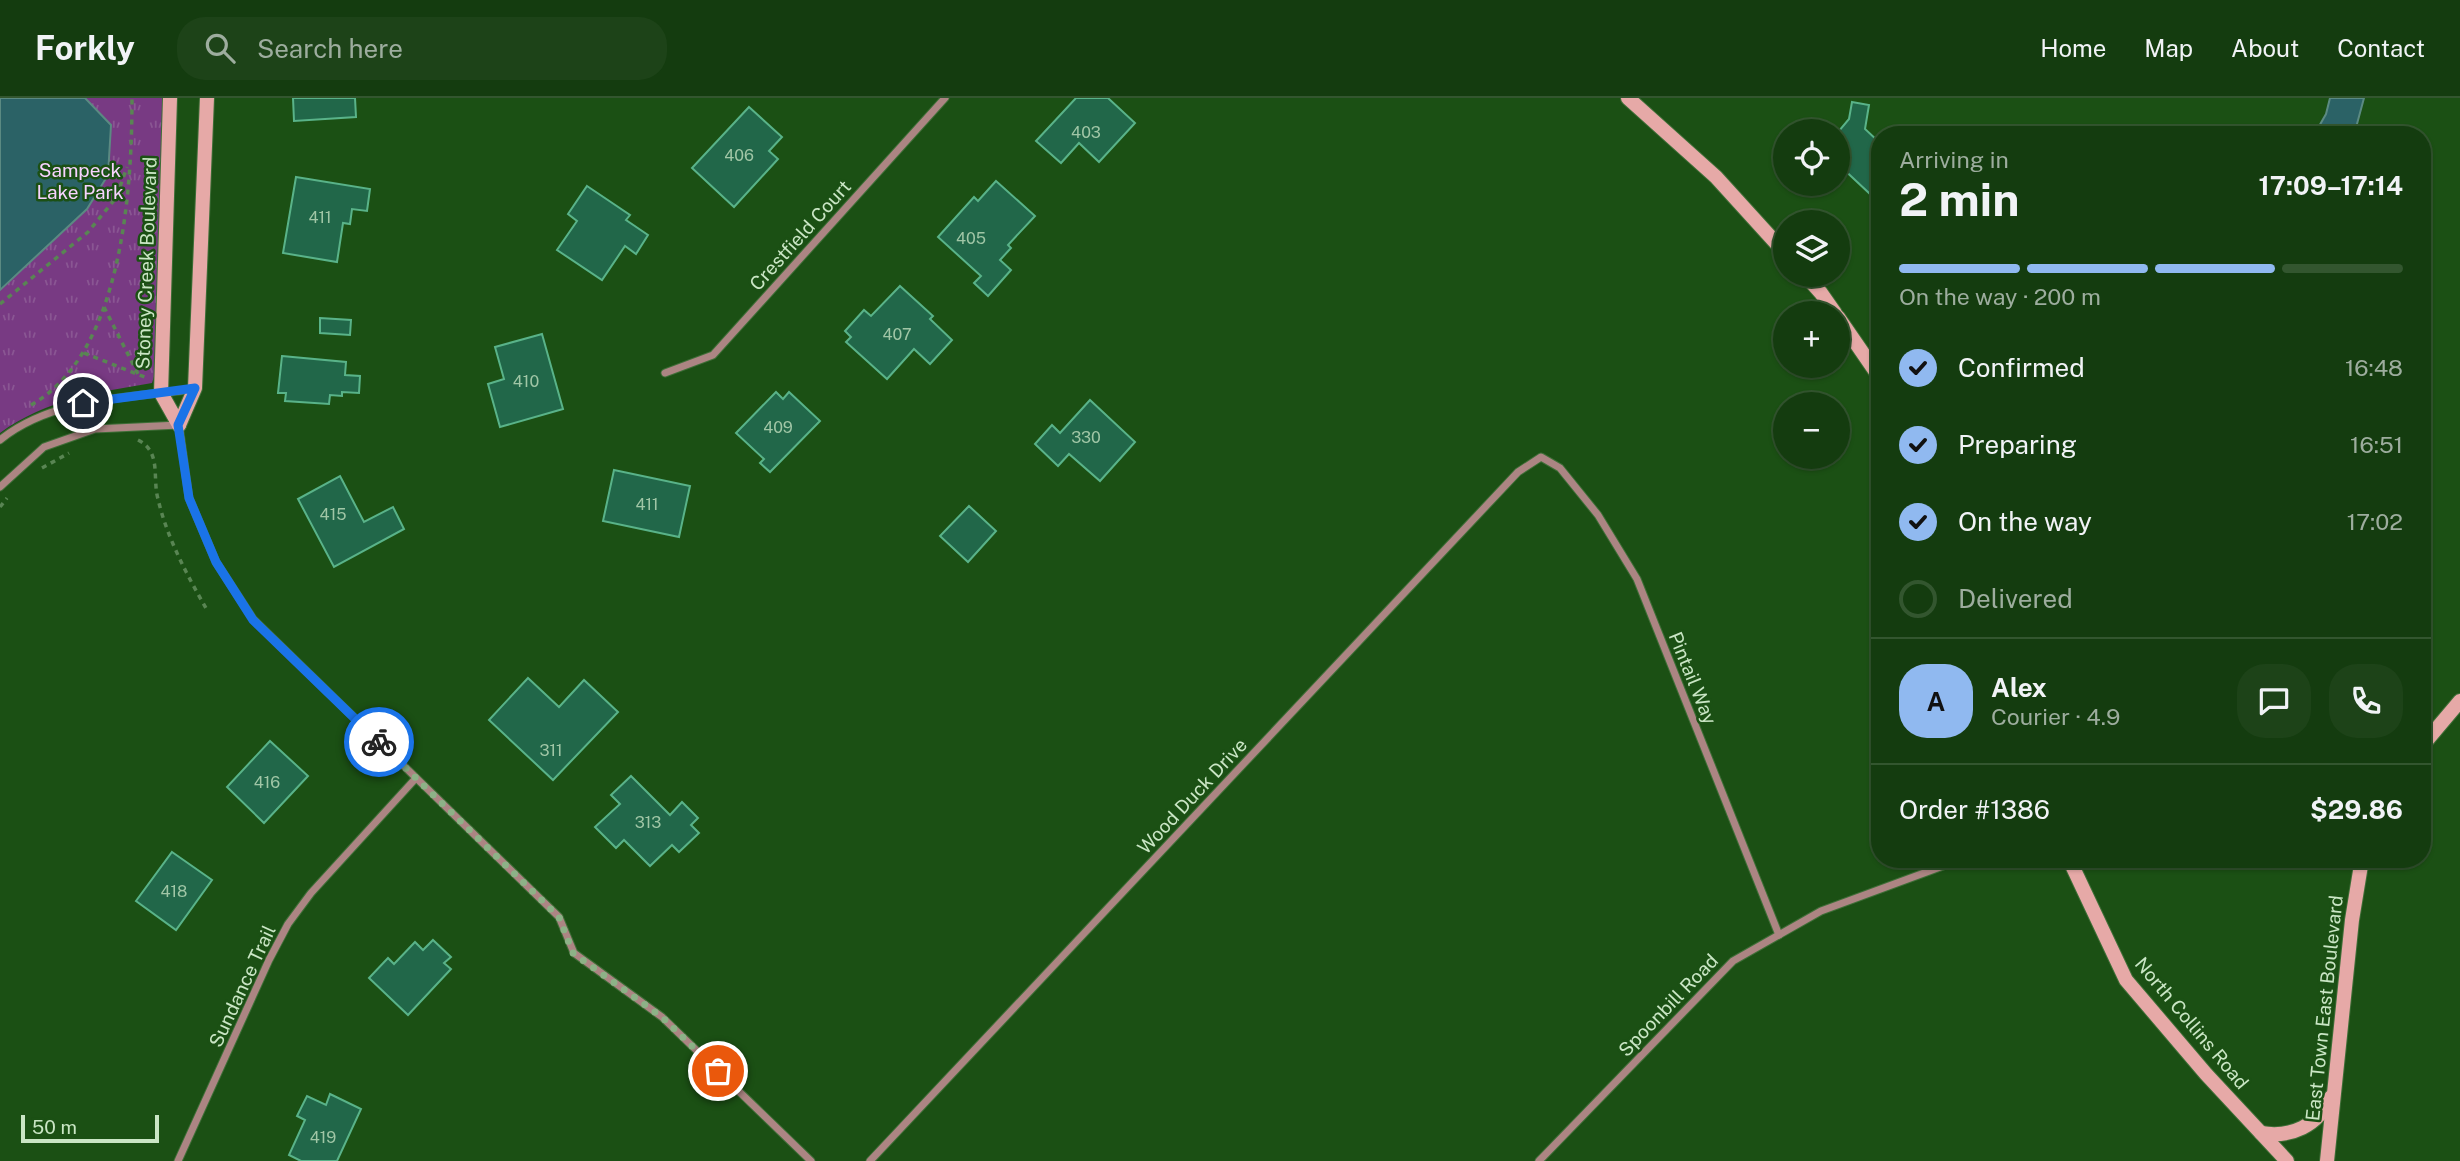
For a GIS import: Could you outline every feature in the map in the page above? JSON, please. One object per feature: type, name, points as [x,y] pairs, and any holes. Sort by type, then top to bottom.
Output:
[{"type":"street","name":"Stoney Creek Boulevard","points":[[170,98],[161,393],[178,425],[189,498],[216,562],[253,620],[559,917],[573,953],[662,1017],[811,1161]]},
{"type":"street","points":[[0,487],[44,447],[95,429],[178,425],[195,388],[207,98]]},
{"type":"street","name":"Crestfield Court","points":[[665,373],[713,355],[945,98]]},
{"type":"street","points":[[1628,98],[1716,177],[1773,240]]},
{"type":"street","points":[[1816,287],[1827,301]]},
{"type":"street","points":[[1850,335],[1871,365]]},
{"type":"street","points":[[0,440],[12,430],[29,422],[83,403],[195,388]]},
{"type":"street","name":"Pintail Way","points":[[1541,457],[1560,468],[1598,515],[1637,579],[1779,935]]},
{"type":"street","name":"Wood Duck Drive","points":[[870,1161],[1518,472],[1541,457]]},
{"type":"street","points":[[2431,735],[2460,701]]},
{"type":"street","name":"Sundance Trail","points":[[178,1161],[288,924],[311,893],[416,778]]},
{"type":"street","name":"Spoonbill Road","points":[[1539,1161],[1733,961],[1821,911],[1938,868]]},
{"type":"street","name":"North Collins Road","points":[[2073,868],[2126,980],[2206,1074],[2287,1161]]},
{"type":"street","name":"East Town East Boulevard","points":[[2327,1161],[2352,920],[2361,868]]},
{"type":"street","points":[[2261,1133],[2272,1135],[2294,1132],[2313,1121],[2328,1104],[2335,1082]]},
{"type":"path","points":[[29,407],[47,397],[71,373],[84,352],[104,307],[123,229],[132,98]]},
{"type":"path","points":[[0,304],[88,232],[116,198],[129,162]]},
{"type":"path","points":[[104,307],[138,374]]},
{"type":"path","points":[[84,352],[147,378]]},
{"type":"path","points":[[126,441],[138,440],[152,453],[157,498],[169,533],[185,572],[207,610]]},
{"type":"path","points":[[36,471],[79,449]]},
{"type":"path","points":[[0,507],[12,492]]},
{"type":"green space","name":"Sampeck Lake Park","points":[[0,98],[163,98],[156,370],[152,383],[92,394],[54,405],[0,433]]},
{"type":"water","points":[[0,98],[85,98],[111,125],[108,175],[87,209],[0,290]]},
{"type":"water","points":[[2330,98],[2364,98],[2356,126],[2319,126]]},
{"type":"building","points":[[293,98],[355,98],[356,117],[294,121]]},
{"type":"building","points":[[1076,98],[1108,98],[1135,123],[1099,162],[1079,143],[1061,163],[1036,141]]},
{"type":"building","points":[[1852,102],[1869,105],[1865,129],[1871,135],[1869,193],[1850,175],[1849,119]]},
{"type":"building","points":[[749,107],[782,137],[769,151],[778,159],[734,207],[692,168]]},
{"type":"building","points":[[296,177],[370,189],[367,211],[352,209],[350,224],[343,223],[337,262],[283,253]]},
{"type":"building","points":[[996,181],[1035,216],[1008,245],[1011,248],[1000,260],[1011,270],[988,296],[974,283],[981,276],[938,237],[974,197],[978,201]]},
{"type":"building","points":[[587,186],[630,215],[626,220],[648,235],[636,254],[625,246],[602,280],[557,250],[577,221],[568,214]]},
{"type":"building","points":[[900,286],[933,316],[930,319],[952,340],[930,364],[914,349],[887,379],[846,342],[851,337],[845,331],[864,310],[871,316]]},
{"type":"building","points":[[320,318],[351,320],[350,335],[320,333]]},
{"type":"building","points":[[542,334],[563,409],[500,427],[488,384],[504,379],[495,347]]},
{"type":"building","points":[[282,356],[346,362],[345,375],[360,376],[359,393],[342,392],[342,396],[330,395],[329,404],[285,401],[286,393],[278,393]]},
{"type":"building","points":[[776,392],[783,399],[789,392],[820,421],[770,472],[760,463],[764,459],[736,433]]},
{"type":"building","points":[[1090,400],[1135,442],[1100,481],[1069,454],[1058,466],[1035,444],[1052,425],[1060,433]]},
{"type":"building","points":[[614,470],[690,486],[679,537],[603,521]]},
{"type":"building","points":[[340,476],[364,522],[393,507],[404,529],[334,567],[298,499]]},
{"type":"building","points":[[969,506],[996,531],[968,562],[940,536]]},
{"type":"building","points":[[528,678],[559,707],[584,680],[618,712],[553,780],[489,720]]},
{"type":"building","points":[[270,741],[308,776],[264,823],[227,787]]},
{"type":"building","points":[[631,776],[670,815],[682,802],[698,818],[691,825],[699,833],[679,852],[672,845],[650,866],[624,840],[616,848],[595,827],[620,804],[611,795]]},
{"type":"building","points":[[172,852],[212,880],[176,930],[136,901]]},
{"type":"building","points":[[433,940],[451,957],[444,963],[451,969],[408,1015],[369,978],[388,958],[394,964],[415,942],[423,950]]},
{"type":"building","points":[[330,1094],[361,1109],[337,1161],[301,1161],[289,1155],[305,1120],[297,1116],[307,1096],[326,1105]]},
{"type":"way so far","points":[[379,742],[559,917],[573,953],[662,1017],[718,1071]]},
{"type":"route","points":[[83,403],[195,388],[178,425],[189,498],[216,562],[253,620],[379,742]]}]
